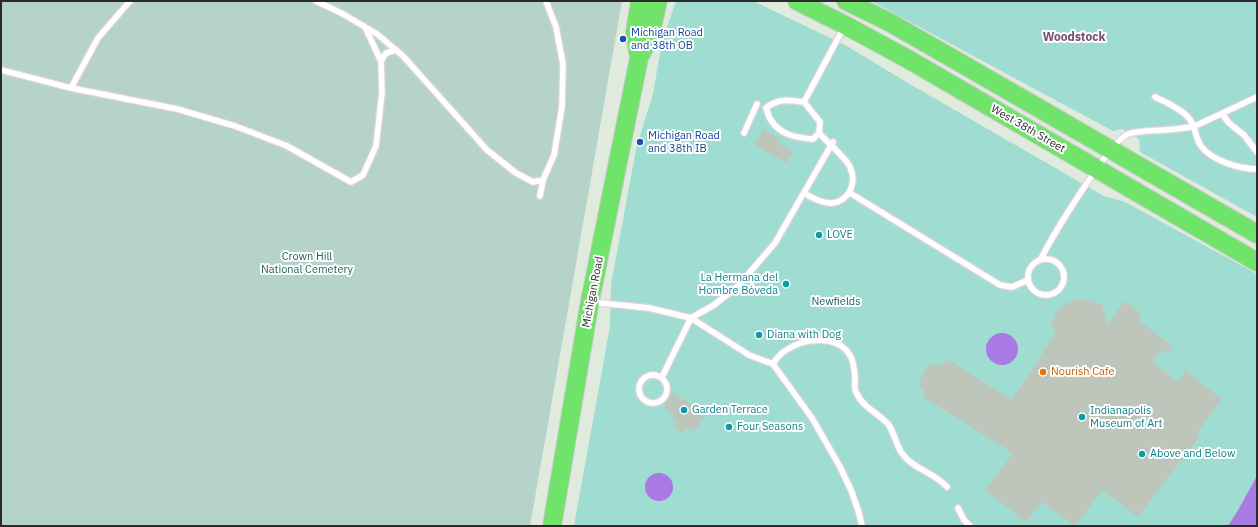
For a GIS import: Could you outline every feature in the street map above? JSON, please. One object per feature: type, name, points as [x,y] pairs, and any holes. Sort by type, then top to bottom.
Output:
[{"type":"main road","name":"Michigan Road","points":[[639,58],[635,32],[640,1]]},
{"type":"main road","name":"Michigan Road","points":[[552,526],[590,302],[639,58],[650,36],[658,1]]},
{"type":"main road","name":"West 38th Street","points":[[797,1],[906,58],[1257,262]]},
{"type":"main road","name":"West 38th Street","points":[[846,1],[889,22],[1257,234]]},
{"type":"lane","points":[[71,88],[98,38],[130,1]]},
{"type":"lane","points":[[316,1],[377,34],[396,50],[487,150],[516,173],[533,182],[544,180]]},
{"type":"lane","points":[[540,196],[544,180],[554,155],[562,106],[563,64],[556,27],[546,1]]},
{"type":"lane","points":[[804,102],[845,25]]},
{"type":"lane","points":[[1,70],[71,88],[177,109],[235,126],[287,146],[351,182],[363,175],[376,146],[382,93],[381,61],[365,27]]},
{"type":"lane","points":[[381,61],[386,53],[396,50]]},
{"type":"lane","points":[[1155,97],[1176,106],[1188,116],[1195,126],[1201,146],[1215,158],[1243,169],[1257,169]]},
{"type":"lane","points":[[1041,259],[1048,245],[1110,150],[1127,134],[1136,132],[1184,129],[1195,126],[1257,97]]},
{"type":"lane","points":[[789,100],[804,102],[820,122],[819,133],[813,139],[799,138],[784,134],[771,120],[766,108],[774,102],[789,100]]},
{"type":"lane","points":[[744,133],[757,104]]},
{"type":"lane","points":[[1222,114],[1229,123],[1244,135],[1257,152]]},
{"type":"lane","points":[[804,193],[814,199],[833,203],[850,193],[852,186],[850,167],[832,144],[819,133]]},
{"type":"lane","points":[[662,377],[691,318],[714,305],[742,281],[774,243],[832,144]]},
{"type":"lane","points":[[850,193],[1000,285],[1012,287],[1028,280]]},
{"type":"lane","points":[[1041,259],[1054,261],[1060,266],[1063,272],[1064,278],[1059,289],[1051,294],[1039,294],[1032,289],[1028,280],[1028,273],[1031,266],[1041,259]]},
{"type":"lane","points":[[590,302],[649,308],[691,318],[749,355],[773,364],[812,418],[839,465],[851,490],[862,526]]},
{"type":"lane","points":[[773,364],[776,358],[786,349],[800,343],[822,340],[838,344],[848,352],[853,362],[855,372],[855,391],[863,403],[888,425],[901,452],[912,464],[942,482],[947,487]]},
{"type":"lane","points":[[652,374],[662,377],[667,384],[668,390],[664,399],[655,403],[645,401],[640,396],[639,391],[641,381],[644,377],[652,374]]},
{"type":"lane","points":[[958,508],[964,520],[970,526]]},
{"type":"green space","name":"Crown Hill National Cemetery","points":[[1,1],[622,1],[530,526],[1,526]]},
{"type":"green space","name":"Newfields","points":[[676,1],[753,1],[845,45],[1104,196],[1125,202],[1257,274],[1257,526],[574,526],[610,326],[611,284],[637,145],[653,94],[662,42]]},
{"type":"green space","points":[[871,1],[1257,1],[1257,217],[1140,152],[1139,139],[1122,129],[1113,131]]},
{"type":"shaded area","points":[[1002,333],[1011,336],[1015,340],[1018,349],[1015,358],[1011,362],[1002,365],[993,362],[989,358],[986,349],[989,340],[993,336]]},
{"type":"shaded area","points":[[659,473],[669,477],[673,487],[669,497],[659,501],[649,497],[645,487],[649,477]]},
{"type":"shaded area","points":[[1257,476],[1257,526],[1228,526],[1237,512]]},
{"type":"building","points":[[763,129],[780,139],[778,143],[793,152],[787,163],[754,145]]},
{"type":"building","points":[[702,275],[711,280],[704,291],[696,287]]},
{"type":"building","name":"Indianapolis Museum of Art","points":[[1078,299],[1102,304],[1108,325],[1124,301],[1142,314],[1138,320],[1173,347],[1167,354],[1161,350],[1152,362],[1178,382],[1186,371],[1222,399],[1196,434],[1200,436],[1138,517],[1102,490],[1075,526],[1042,502],[1026,522],[985,490],[1013,453],[923,397],[926,392],[919,387],[921,377],[924,370],[931,364],[943,365],[947,359],[1012,400],[1056,332],[1053,329],[1052,323],[1055,313],[1065,304]]},
{"type":"building","name":"Garden Terrace","points":[[671,392],[706,413],[695,431],[687,427],[683,433],[673,427],[677,420],[672,418],[674,415],[663,408]]},
{"type":"place","name":"Michigan Road and 38th OB","points":[[623,39]]},
{"type":"place","name":"Michigan Road and 38th IB","points":[[640,142]]},
{"type":"place","name":"LOVE","points":[[819,235]]},
{"type":"place","name":"La Hermana del Hombre Bóveda","points":[[786,284]]},
{"type":"place","name":"Diana with Dog","points":[[759,335]]},
{"type":"place","name":"Nourish Cafe","points":[[1043,372]]},
{"type":"place","name":"Garden Terrace","points":[[684,410]]},
{"type":"place","name":"Indianapolis Museum of Art","points":[[1082,417]]},
{"type":"place","name":"Four Seasons","points":[[729,427]]},
{"type":"place","name":"Above and Below","points":[[1142,454]]},
{"type":"district","name":"Woodstock","points":[[1074,38]]}]
